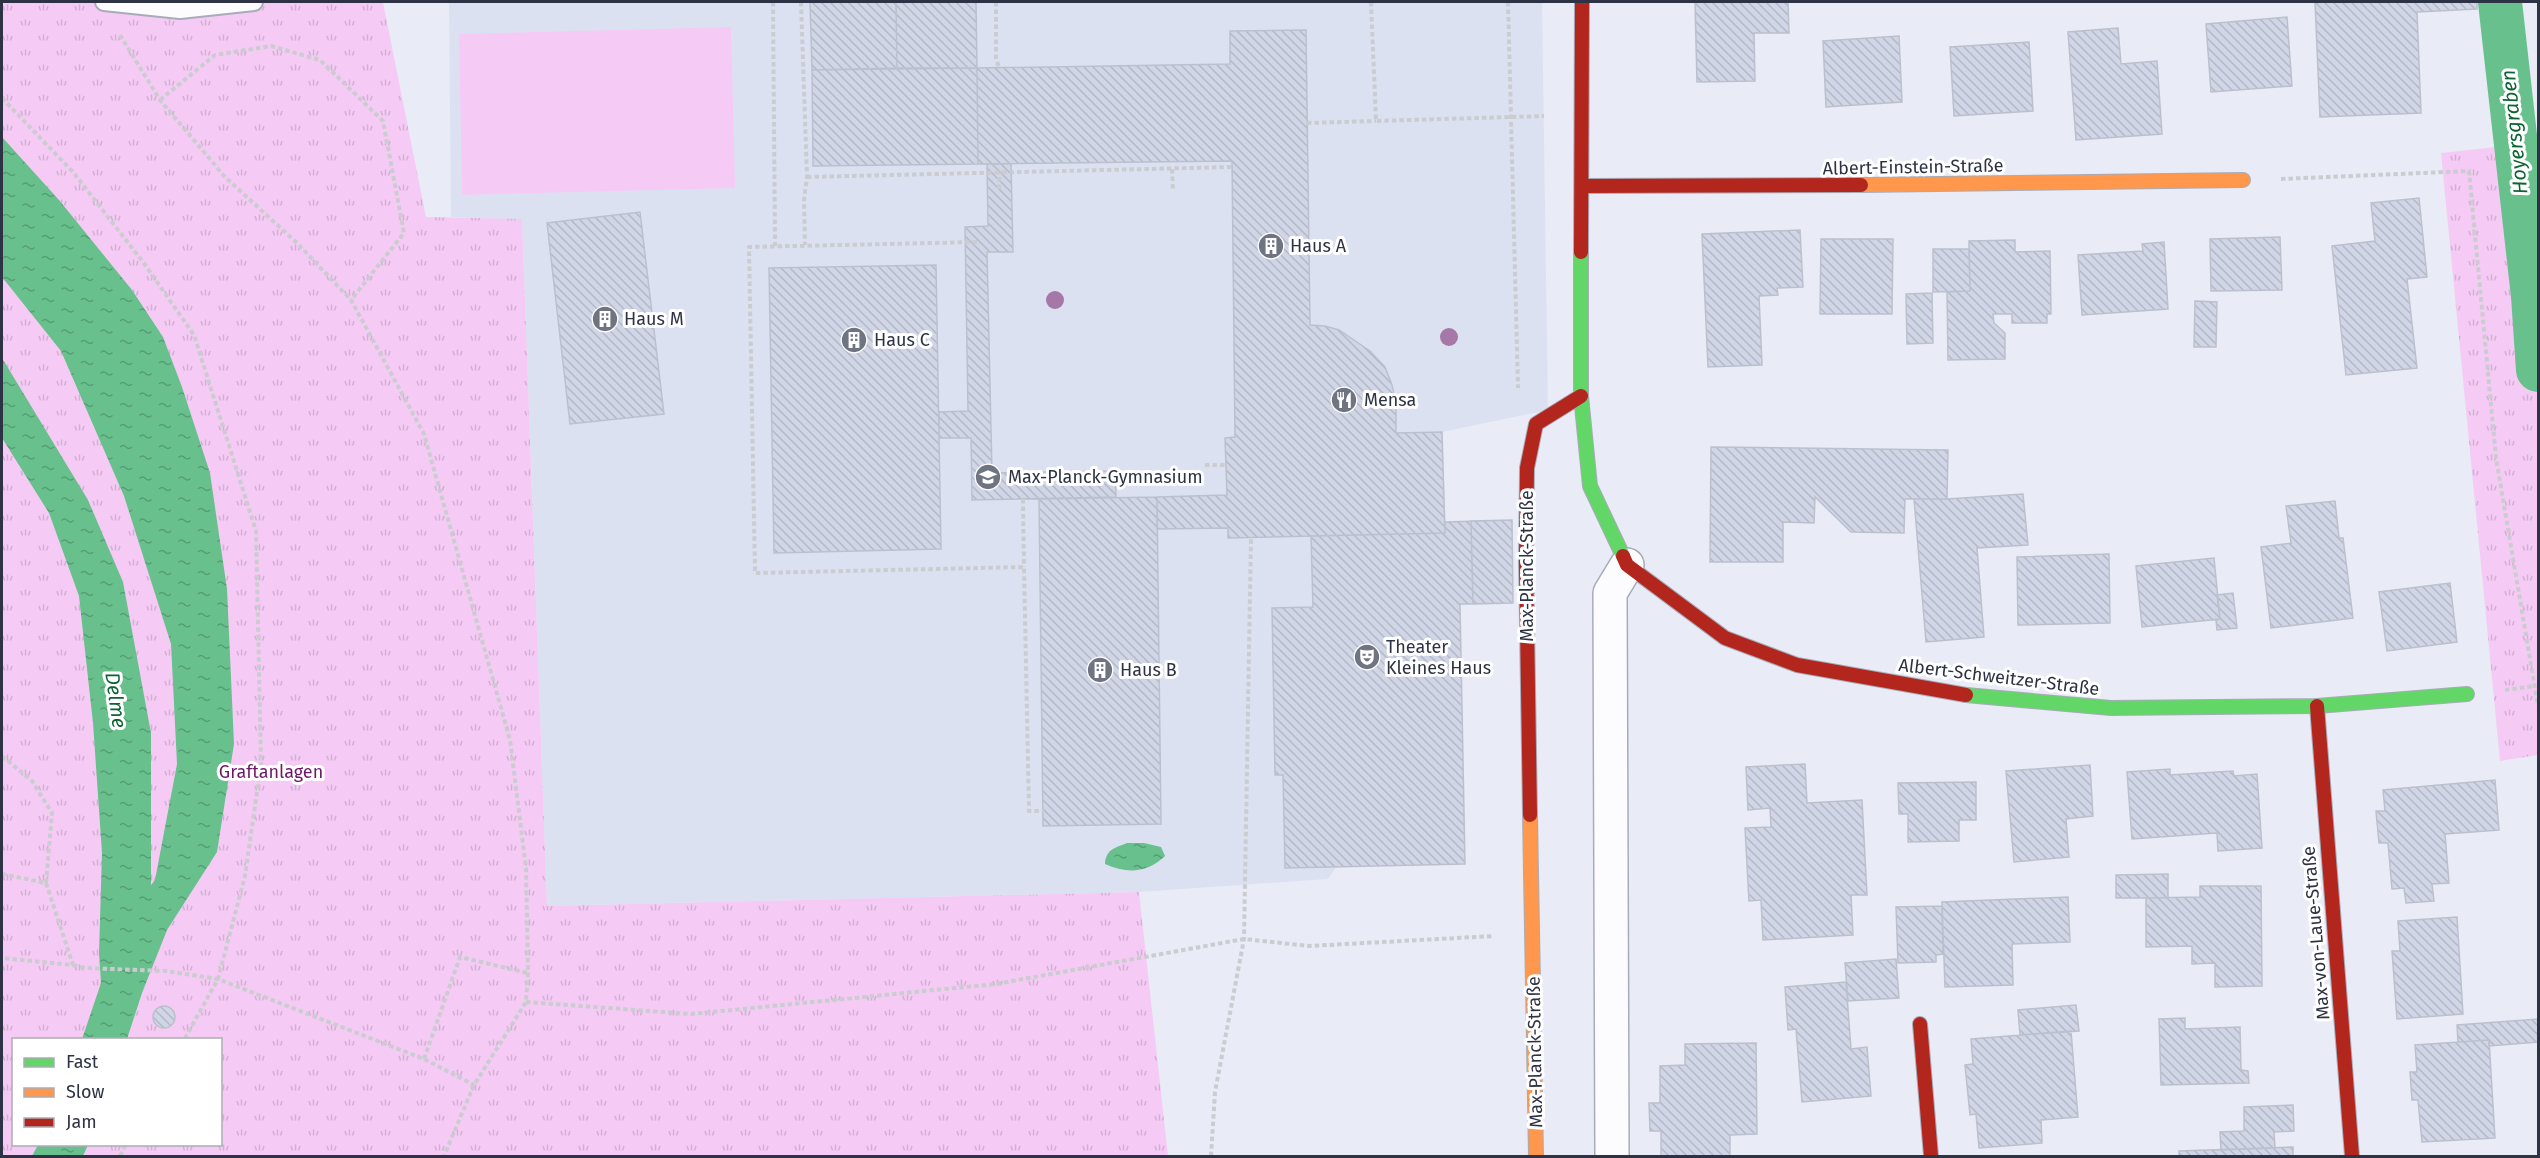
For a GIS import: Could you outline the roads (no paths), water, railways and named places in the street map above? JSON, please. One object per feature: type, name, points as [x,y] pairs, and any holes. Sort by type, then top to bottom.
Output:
[{"type":"street","points":[[1581,396],[1582,2]]},
{"type":"street","name":"Albert-Einstein-Straße","points":[[1583,186],[1691,187],[2243,180]]},
{"type":"street","name":"Max-Planck-Straße","points":[[1536,1156],[1527,468],[1536,424],[1581,396]]},
{"type":"street","name":"Albert-Schweitzer-Straße","points":[[1581,396],[1590,486],[1627,565],[1725,638],[1797,665],[1946,693],[2111,708],[2317,706],[2467,694]]},
{"type":"street","points":[[1612,1156],[1611,593],[1627,565]]},
{"type":"street","name":"Max-von-Laue-Straße","points":[[2317,706],[2352,1156]]},
{"type":"street","points":[[1920,1024],[1931,1156]]},
{"type":"lane","points":[[104,2],[180,10],[254,2]]},
{"type":"water","name":"Delme","points":[[2,137],[59,200],[132,290],[163,337],[210,473],[227,589],[234,744],[217,852],[167,930],[127,1038],[82,1038],[101,983],[99,953],[102,853],[93,723],[79,596],[49,513],[2,438],[2,358],[88,500],[123,582],[151,733],[151,885],[155,880],[177,764],[171,644],[124,496],[61,351],[2,277]]},
{"type":"water","points":[[1127,843],[1144,843],[1161,847],[1165,856],[1144,869],[1121,869],[1105,864],[1109,852]]},
{"type":"water","points":[[37,1146],[88,1146],[83,1156],[32,1156]]},
{"type":"waterway","name":"Hoyersgraben","points":[[2500,2],[2533,296],[2538,370]]},
{"type":"place","name":"Haus A","points":[[1271,246]]},
{"type":"place","name":"Haus M","points":[[605,319]]},
{"type":"place","name":"Haus C","points":[[854,340]]},
{"type":"place","name":"Mensa","points":[[1344,400]]},
{"type":"place","name":"Max-Planck-Gymnasium","points":[[988,477]]},
{"type":"place","name":"Theater Kleines Haus","points":[[1367,657]]},
{"type":"place","name":"Haus B","points":[[1100,670]]},
{"type":"park label","name":"Graftanlagen","points":[[271,772]]}]
